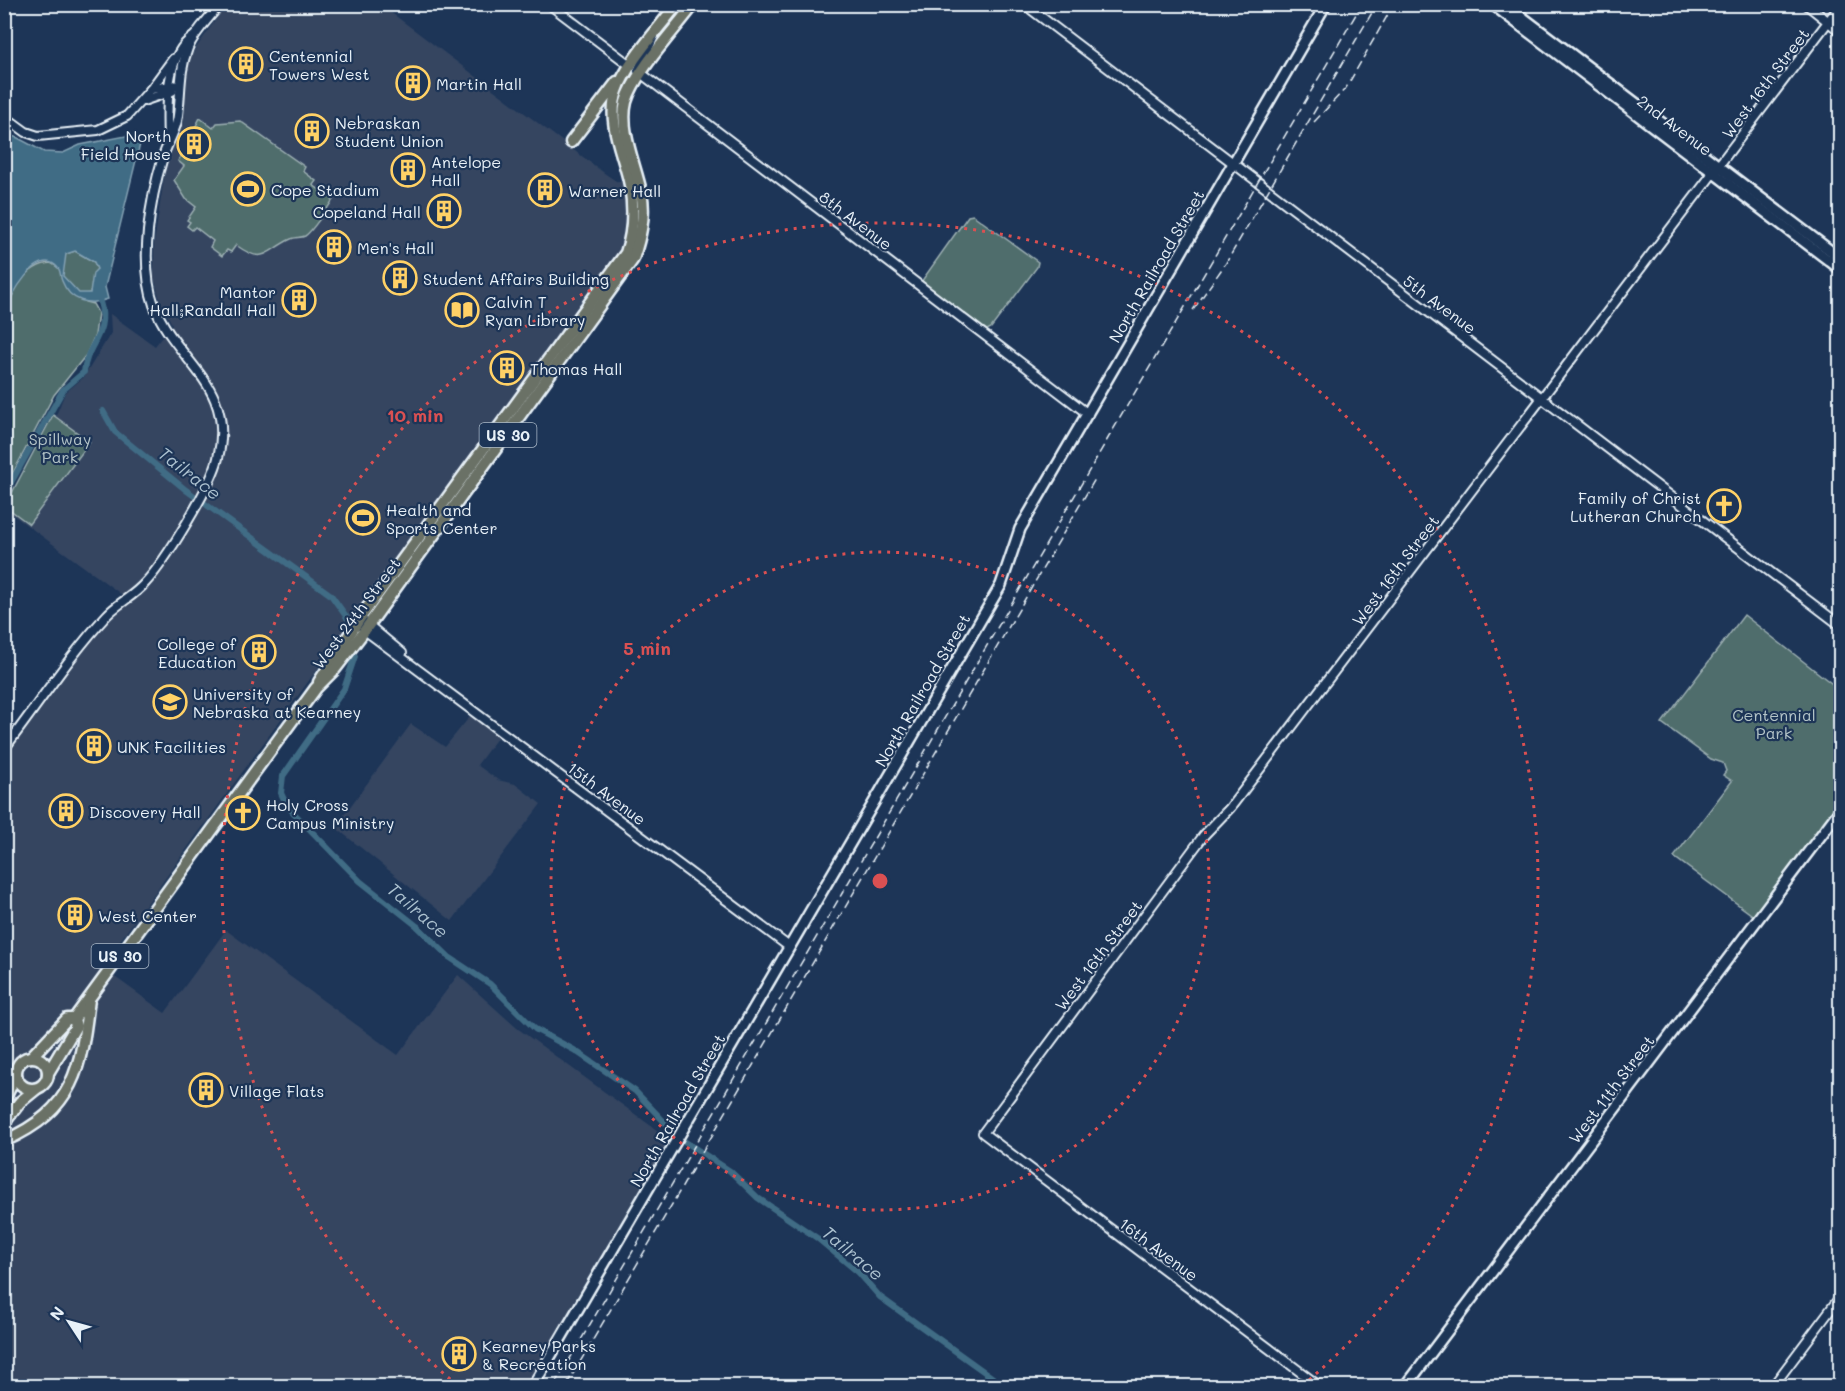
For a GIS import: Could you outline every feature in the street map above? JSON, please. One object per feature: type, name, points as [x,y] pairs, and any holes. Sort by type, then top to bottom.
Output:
[{"type":"main road","name":"US 30","points":[[627,161],[613,118],[614,102],[628,69],[677,4]]},
{"type":"main road","name":"US 30","points":[[627,161],[626,105],[633,84],[694,4]]},
{"type":"main road","name":"North Railroad Street","points":[[533,1386],[788,945],[1001,585],[1020,529],[1326,4]]},
{"type":"main road","name":"2nd Avenue","points":[[1492,4],[1537,33],[1716,169],[1840,258]]},
{"type":"main road","name":"2nd Avenue","points":[[1505,4],[1537,33]]},
{"type":"main road","points":[[572,142],[628,69]]},
{"type":"main road","name":"West 24th Street","points":[[362,624],[633,259],[643,217],[638,182],[627,161]]},
{"type":"main road","name":"West 24th Street","points":[[74,1019],[316,688],[336,669],[362,624],[619,264],[629,242],[633,224],[627,161]]},
{"type":"main road","name":"2nd Avenue","points":[[1716,169],[1840,269]]},
{"type":"main road","name":"West 11th Street","points":[[1406,1386],[1840,810]]},
{"type":"main road","points":[[4,1141],[40,1121],[65,1093],[81,1058],[89,999]]},
{"type":"main road","name":"West 24th Street","points":[[31,1058],[67,1019],[74,1019]]},
{"type":"main road","name":"West 24th Street","points":[[48,1073],[76,1026],[74,1019]]},
{"type":"main road","name":"US 30","points":[[4,1100],[21,1062],[31,1058]]},
{"type":"main road","points":[[31,1058],[42,1060],[48,1073]]},
{"type":"main road","name":"US 30","points":[[4,1123],[20,1102],[44,1083],[48,1073]]},
{"type":"main road","points":[[16,1075],[23,1086],[36,1089]]},
{"type":"street","points":[[4,116],[26,132],[38,136],[77,134],[98,130],[119,122],[143,101],[180,48],[193,37],[220,4]]},
{"type":"street","points":[[549,4],[628,69]]},
{"type":"street","name":"5th Avenue","points":[[1024,4],[1840,625]]},
{"type":"street","points":[[1806,4],[1840,31]]},
{"type":"street","name":"West 16th Street","points":[[982,1134],[1204,835],[1230,808],[1840,6]]},
{"type":"street","points":[[641,74],[638,68],[650,49],[654,36]]},
{"type":"street","points":[[168,141],[175,130],[183,65],[193,37]]},
{"type":"street","points":[[4,748],[108,614],[145,584],[158,569],[203,492],[219,457],[220,419],[216,403],[205,378],[159,316],[147,274],[147,251],[155,187],[168,141],[170,88],[176,56]]},
{"type":"street","name":"8th Avenue","points":[[641,74],[1088,414]]},
{"type":"street","points":[[143,101],[170,88]]},
{"type":"street","points":[[151,89],[179,88]]},
{"type":"street","name":"15th Avenue","points":[[362,624],[788,945]]},
{"type":"street","name":"16th Avenue","points":[[982,1134],[1319,1386]]},
{"type":"street","points":[[1773,1386],[1840,1298]]},
{"type":"shaded area","name":"University of Nebraska at Kearney","points":[[226,5],[381,5],[607,175],[616,181],[626,182],[633,213],[626,253],[483,441],[101,967],[165,1013],[226,930],[398,1055],[458,975],[517,1028],[669,1139],[525,1386],[5,1386],[4,720],[21,732],[100,629],[129,600],[5,509],[5,504],[54,420],[65,393],[84,377],[111,333],[110,314],[155,346],[172,324],[161,304],[154,278],[154,243],[165,171],[180,128],[189,58]]},
{"type":"shaded area","points":[[5,134],[18,138],[44,152],[63,153],[80,145],[131,135],[140,144],[105,287],[108,299],[88,302],[75,298],[66,288],[58,268],[50,262],[42,263],[33,268],[18,286],[5,312]],"holes":[[[75,251],[94,262],[97,269],[93,273],[90,293],[79,293],[63,276],[66,254]]]},
{"type":"shaded area","points":[[472,714],[500,734],[477,765],[498,780],[515,784],[541,804],[452,921],[335,827],[411,724],[445,747]]},
{"type":"green space","name":"Cope Stadium","points":[[200,118],[213,128],[217,123],[240,121],[305,167],[303,171],[316,181],[313,185],[324,193],[337,194],[308,233],[303,237],[291,239],[265,254],[253,255],[236,245],[231,252],[227,250],[222,256],[210,247],[213,241],[195,227],[192,230],[187,226],[190,222],[187,220],[196,207],[186,199],[174,180],[184,166],[178,161]]},
{"type":"green space","points":[[973,215],[1038,262],[1037,267],[991,328],[987,330],[921,282],[968,216]]},
{"type":"green space","points":[[75,251],[94,262],[97,269],[90,293],[85,294],[85,302],[93,304],[98,313],[95,335],[86,355],[54,395],[5,488],[5,312],[16,288],[27,274],[42,265],[51,263],[59,268],[66,254]]},
{"type":"green space","name":"Spillway Park","points":[[53,415],[90,442],[29,524],[5,506]]},
{"type":"green space","name":"Centennial Park","points":[[1744,615],[1840,690],[1840,803],[1755,917],[1674,857],[1732,781],[1723,775],[1726,771],[1723,763],[1711,759],[1662,723]]},
{"type":"waterway","points":[[4,495],[63,390],[84,372],[89,354],[100,331],[102,322],[100,302]]},
{"type":"waterway","name":"Tailrace","points":[[103,411],[115,432],[186,490],[331,595],[348,619]]},
{"type":"waterway","name":"Tailrace","points":[[355,656],[344,689],[283,776],[281,793],[287,806],[360,881],[417,926],[449,957],[490,984],[535,1029],[574,1050],[635,1091],[673,1131]]},
{"type":"waterway","name":"Tailrace","points":[[684,1141],[730,1171],[758,1198],[817,1238],[859,1273],[880,1297],[1004,1386]]},
{"type":"railway","points":[[554,1386],[1362,4]]},
{"type":"railway","points":[[1193,310],[1226,263],[1377,4]]},
{"type":"railway","points":[[1314,122],[1346,88],[1394,4]]},
{"type":"railway","points":[[566,1386],[1095,479]]},
{"type":"place","name":"Centennial Towers West","points":[[246,64]]},
{"type":"place","name":"Martin Hall","points":[[413,83]]},
{"type":"place","name":"Nebraskan Student Union","points":[[312,131]]},
{"type":"place","name":"North Field House","points":[[194,144]]},
{"type":"place","name":"Antelope Hall","points":[[408,170]]},
{"type":"place","name":"Cope Stadium","points":[[248,189]]},
{"type":"place","name":"Warner Hall","points":[[545,190]]},
{"type":"place","name":"Copeland Hall","points":[[444,211]]},
{"type":"place","name":"Men's Hall","points":[[334,247]]},
{"type":"place","name":"Student Affairs Building","points":[[400,278]]},
{"type":"place","name":"Mantor Hall;Randall Hall","points":[[299,300]]},
{"type":"place","name":"Calvin T Ryan Library","points":[[462,310]]},
{"type":"place","name":"Thomas Hall","points":[[507,368]]},
{"type":"place","name":"Family of Christ Lutheran Church","points":[[1724,506]]},
{"type":"place","name":"Health and Sports Center","points":[[363,518]]},
{"type":"place","name":"College of Education","points":[[259,652]]},
{"type":"place","name":"University of Nebraska at Kearney","points":[[170,702]]},
{"type":"place","name":"UNK Facilities","points":[[94,746]]},
{"type":"place","name":"Discovery Hall","points":[[66,811]]},
{"type":"place","name":"Holy Cross Campus Ministry","points":[[243,813]]},
{"type":"place","name":"West Center","points":[[75,915]]},
{"type":"place","name":"Village Flats","points":[[206,1090]]},
{"type":"place","name":"Kearney Parks & Recreation","points":[[459,1354]]}]
